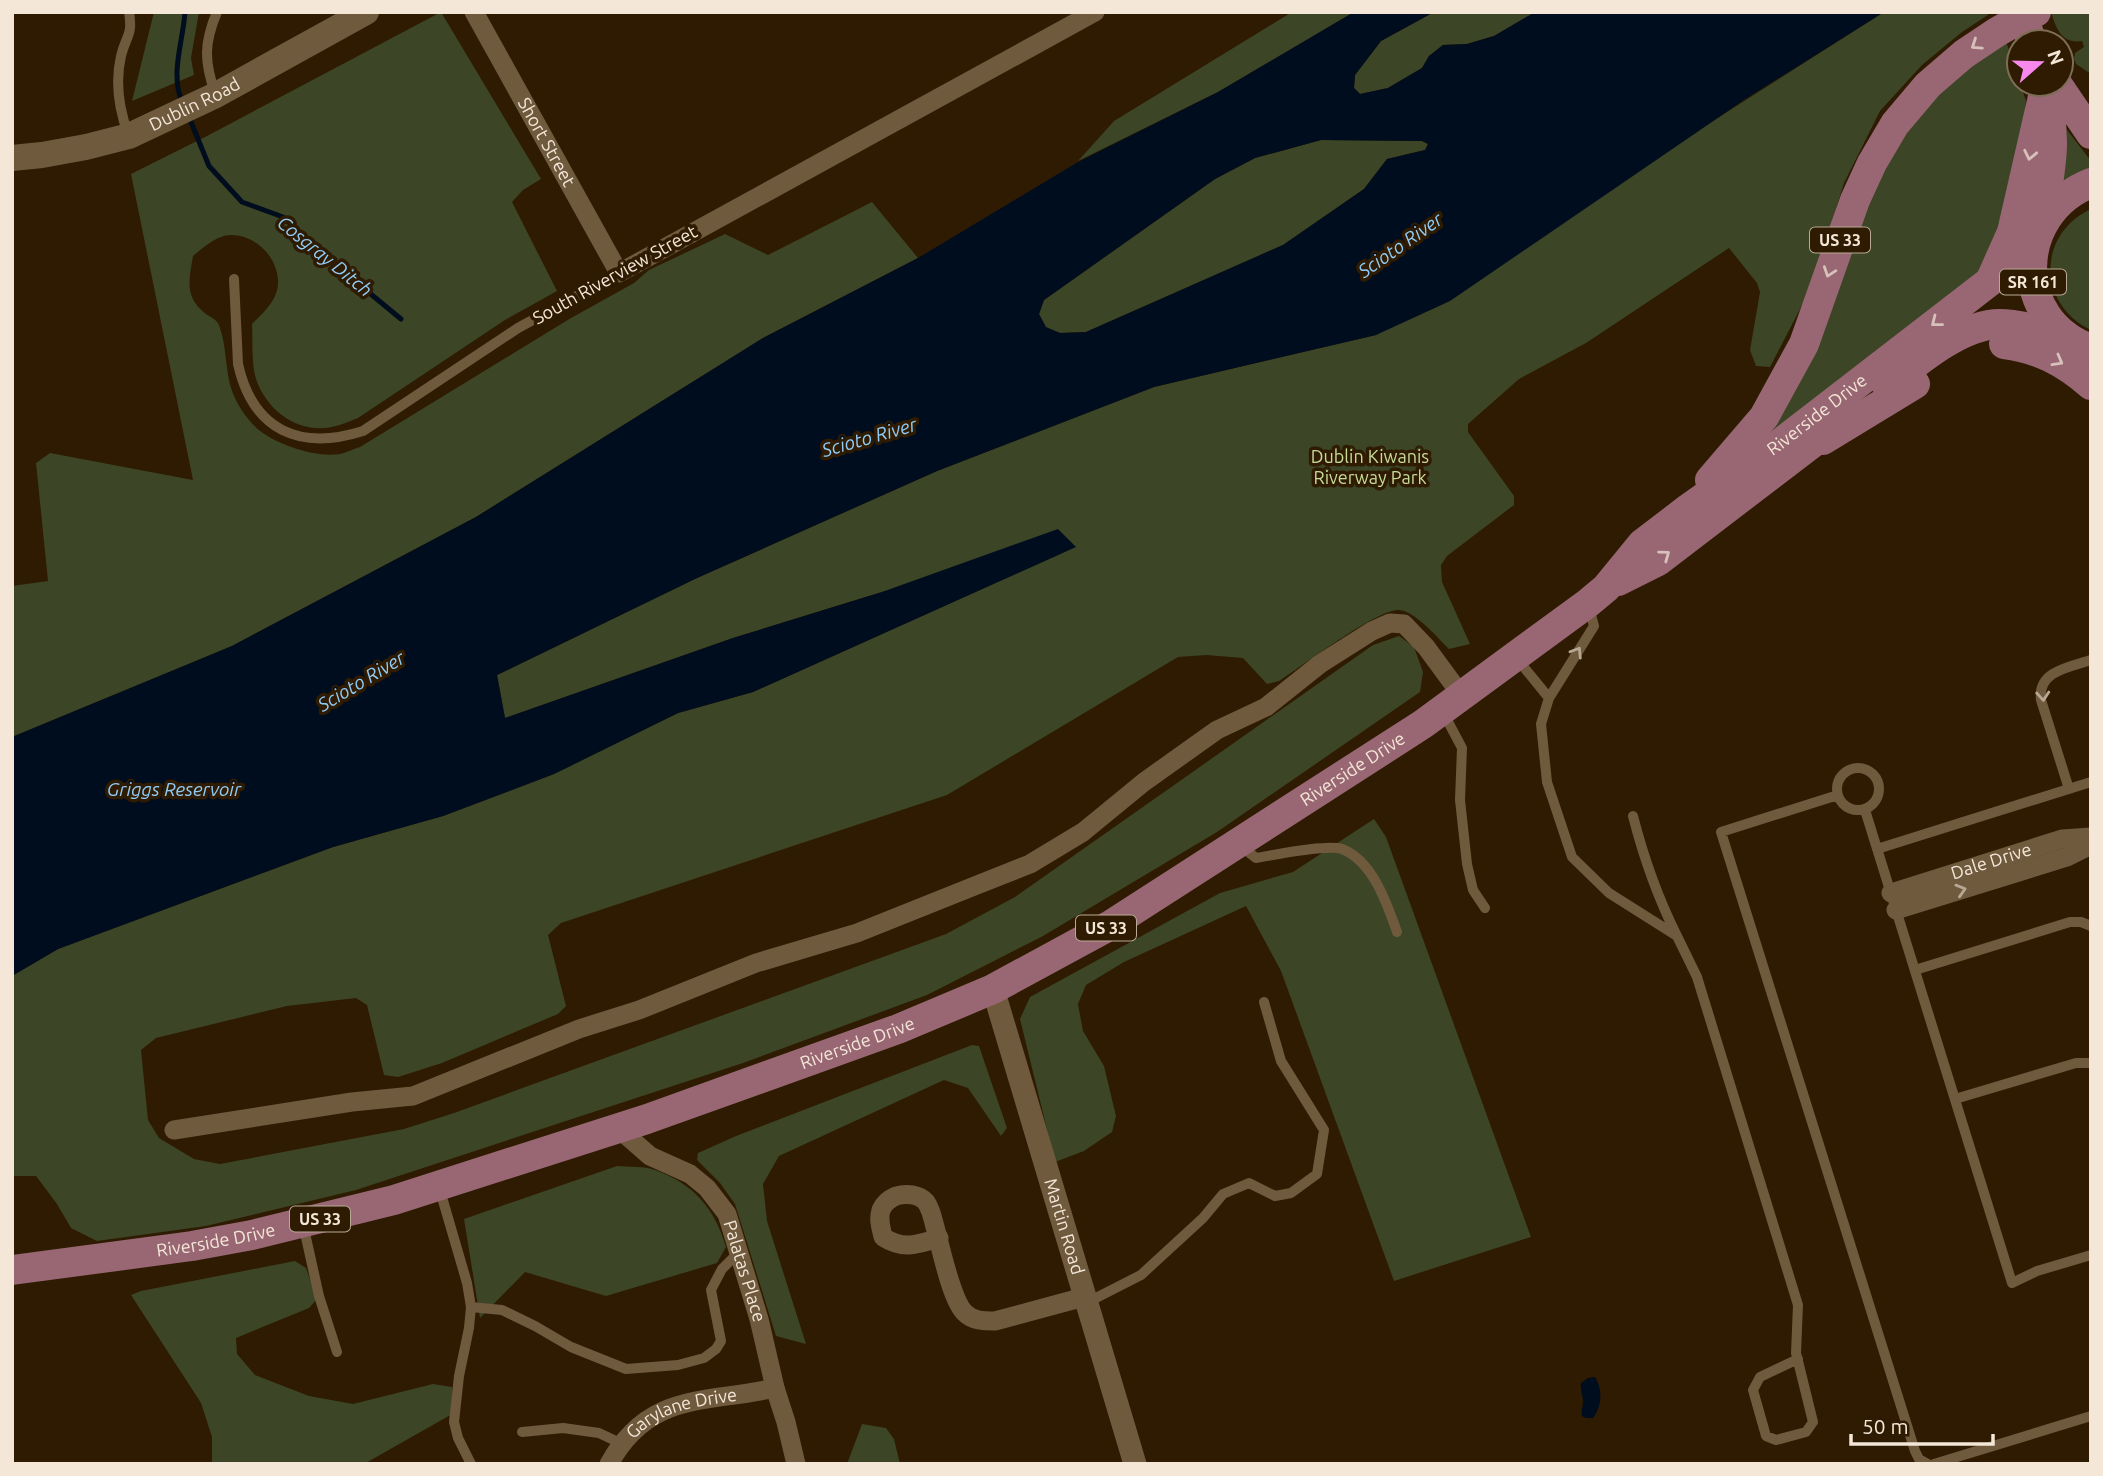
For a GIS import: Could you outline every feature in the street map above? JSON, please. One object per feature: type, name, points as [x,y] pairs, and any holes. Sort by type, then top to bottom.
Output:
[{"type":"main road","name":"Dublin Road","points":[[12,158],[86,148],[129,136],[209,98],[366,12]]},
{"type":"main road","name":"US 33","points":[[1689,508],[1764,417],[1804,344],[1854,200],[1895,124],[1928,85],[1964,54],[1997,32],[2036,12]]},
{"type":"main road","points":[[1990,280],[2012,232],[2045,98]]},
{"type":"main road","name":"SR 161","points":[[2049,98],[2052,162],[2032,275],[2039,302],[2054,326],[2083,348]]},
{"type":"main road","points":[[2059,98],[2091,134]]},
{"type":"main road","name":"Riverside Drive","points":[[1597,595],[1642,544],[1778,444],[1990,280],[2038,235],[2058,203],[2091,183]]},
{"type":"main road","name":"Riverside Drive","points":[[12,1270],[252,1236],[439,1186],[618,1128],[898,1029],[993,989],[1109,926],[1452,703],[1597,595],[1658,561],[1908,369],[1962,333],[1998,324],[2083,348]]},
{"type":"main road","name":"US 33","points":[[1802,453],[1892,400],[1959,356],[1989,345],[2002,343],[2025,346],[2047,354],[2091,384]]},
{"type":"street","name":"Short Street","points":[[474,12],[619,273]]},
{"type":"street","name":"South Riverview Street","points":[[619,273],[1095,12]]},
{"type":"street","points":[[174,1130],[352,1102],[413,1096],[579,1029],[639,1010],[756,963],[856,933],[1030,864],[1083,832],[1144,782],[1217,730],[1266,707],[1320,664],[1373,631],[1390,624],[1404,624],[1426,647],[1452,703]]},
{"type":"street","name":"Dale Drive","points":[[1894,901],[2062,839],[2091,837]]},
{"type":"street","name":"Dale Drive","points":[[1894,901],[2067,857],[2091,845]]},
{"type":"street","name":"Martin Road","points":[[993,989],[1135,1464]]},
{"type":"street","name":"Palatas Place","points":[[618,1128],[650,1156],[690,1174],[707,1188],[727,1214],[759,1319],[796,1464]]},
{"type":"street","points":[[939,1238],[957,1302],[966,1314],[980,1321],[995,1321],[1085,1300]]},
{"type":"street","name":"Garylane Drive","points":[[609,1464],[620,1443],[655,1413],[685,1403],[775,1388]]},
{"type":"lane","points":[[129,12],[132,28],[121,55],[118,83],[121,109],[129,136]]},
{"type":"lane","points":[[209,98],[206,51],[218,12]]},
{"type":"lane","name":"South Riverview Street","points":[[233,279],[238,364],[249,396],[274,426],[305,438],[321,439],[344,437],[363,431],[518,328],[619,273]]},
{"type":"lane","points":[[1597,595],[1594,626],[1549,698],[1541,724],[1547,782],[1572,857],[1609,893],[1677,936]]},
{"type":"lane","points":[[1516,656],[1549,698]]},
{"type":"lane","points":[[2069,789],[2041,700],[2041,689],[2043,682],[2051,674],[2091,660]]},
{"type":"lane","points":[[1452,703],[1456,734],[1462,748],[1460,800],[1467,863],[1473,890],[1485,908]]},
{"type":"lane","points":[[1856,768],[1868,771],[1878,780],[1879,793],[1875,802],[1864,810],[1850,809],[1838,795],[1839,780],[1846,772],[1856,768]]},
{"type":"lane","points":[[1877,849],[2091,782]]},
{"type":"lane","points":[[1838,795],[1721,832],[1915,1451],[1921,1460],[1928,1464]]},
{"type":"lane","points":[[1864,810],[2012,1283],[2032,1273],[2091,1255]]},
{"type":"lane","points":[[1633,816],[1657,895],[1697,977],[1798,1305],[1798,1359],[1813,1422],[1805,1432],[1776,1440],[1766,1436],[1754,1390],[1760,1377],[1798,1359]]},
{"type":"lane","points":[[1238,844],[1256,858],[1317,849],[1340,849],[1359,860],[1381,890],[1397,932]]},
{"type":"lane","points":[[1915,970],[2070,922],[2091,926]]},
{"type":"lane","points":[[1085,1300],[1141,1275],[1203,1218],[1223,1195],[1249,1183],[1275,1196],[1291,1193],[1317,1174],[1324,1130],[1281,1061],[1264,1002]]},
{"type":"lane","points":[[1955,1099],[2076,1063],[2091,1063]]},
{"type":"lane","points":[[439,1186],[467,1283],[471,1307],[454,1422],[458,1438],[471,1464]]},
{"type":"lane","points":[[303,1224],[319,1296],[337,1352]]},
{"type":"lane","points":[[471,1307],[502,1310],[571,1347],[626,1369],[678,1365],[704,1358],[716,1349],[721,1340],[711,1290],[722,1269],[739,1253]]},
{"type":"lane","points":[[1934,1464],[2091,1416]]},
{"type":"lane","points":[[522,1432],[563,1428],[599,1433],[620,1443]]},
{"type":"green space","points":[[154,12],[199,12],[191,58],[194,75],[132,101]]},
{"type":"green space","points":[[441,12],[541,179],[523,190],[512,202],[557,291],[505,320],[358,418],[332,427],[307,427],[285,418],[276,410],[261,391],[254,372],[252,324],[275,296],[278,284],[275,265],[264,250],[249,239],[231,235],[215,240],[193,256],[191,295],[199,308],[219,325],[230,383],[240,407],[255,426],[276,441],[298,449],[331,455],[360,447],[571,318],[634,283],[649,270],[725,234],[768,255],[872,202],[918,258],[763,338],[476,517],[232,646],[12,737],[12,586],[48,581],[36,463],[50,453],[193,480],[131,174]]},
{"type":"green space","points":[[1292,12],[1354,12],[1218,92],[1078,161],[1114,121]]},
{"type":"green space","points":[[1434,12],[1535,12],[1494,36],[1467,44],[1443,45],[1429,56],[1422,68],[1388,88],[1360,94],[1354,88],[1355,75],[1381,41]]},
{"type":"green space","name":"Dublin Kiwanis Riverway Park","points":[[1884,12],[1987,12],[1988,15],[1962,32],[1922,65],[1880,111],[1844,183],[1813,284],[1770,367],[1756,366],[1750,350],[1760,292],[1757,283],[1729,248],[1586,343],[1519,379],[1468,424],[1468,432],[1514,496],[1514,505],[1447,556],[1441,565],[1442,582],[1470,644],[1449,649],[1419,620],[1399,610],[1374,618],[1279,681],[1267,684],[1243,658],[1206,655],[1178,657],[947,795],[561,923],[548,935],[566,1006],[558,1014],[442,1063],[398,1077],[384,1075],[367,1005],[356,998],[287,1006],[156,1038],[141,1050],[148,1120],[159,1138],[194,1159],[220,1164],[404,1129],[946,934],[1015,897],[1373,645],[1399,636],[1414,647],[1423,672],[1420,692],[1217,832],[1043,936],[927,995],[743,1063],[356,1190],[206,1226],[97,1241],[71,1228],[36,1176],[12,1176],[12,976],[58,949],[333,847],[443,816],[554,774],[678,713],[753,692],[1075,547],[882,592],[733,638],[505,718],[497,675],[697,578],[937,471],[1154,387],[1376,335]]},
{"type":"green space","points":[[2091,12],[2091,74],[2075,62],[2075,53],[2084,47],[2082,41],[2075,41],[2075,28],[2057,28],[2051,13]]},
{"type":"green space","points":[[2004,35],[2005,98],[2025,98],[2026,101],[2022,143],[2014,186],[1980,275],[1773,443],[1761,431],[1900,128]]},
{"type":"green space","points":[[2064,126],[2091,161],[2091,176],[2060,190]]},
{"type":"green space","points":[[1321,140],[1422,141],[1428,144],[1425,150],[1387,159],[1364,189],[1283,245],[1086,332],[1060,333],[1046,328],[1039,314],[1044,300],[1215,179],[1255,158]]},
{"type":"green space","points":[[2091,209],[2091,330],[2073,318],[2061,304],[2053,287],[2050,269],[2053,251],[2061,235],[2073,220]]},
{"type":"green space","points":[[1374,819],[1386,837],[1531,1237],[1394,1281],[1281,971],[1246,906],[1124,962],[1086,985],[1078,1004],[1083,1031],[1104,1066],[1116,1116],[1112,1132],[1084,1151],[1055,1162],[1020,1019],[1030,997],[1220,893],[1293,872]]},
{"type":"green space","points":[[972,1045],[979,1046],[1007,1128],[1001,1136],[968,1088],[944,1080],[779,1156],[763,1184],[767,1221],[806,1344],[776,1336],[735,1204],[720,1183],[697,1160],[698,1153]]},
{"type":"green space","points":[[617,1166],[655,1170],[692,1190],[716,1221],[726,1247],[717,1263],[606,1296],[525,1272],[480,1318],[464,1219]]},
{"type":"green space","points":[[295,1261],[306,1268],[317,1299],[309,1308],[236,1338],[237,1354],[255,1375],[309,1396],[353,1404],[433,1384],[452,1387],[454,1413],[364,1464],[212,1464],[212,1437],[201,1403],[131,1295]]},
{"type":"green space","points":[[862,1424],[886,1428],[894,1439],[900,1464],[847,1464]]},
{"type":"water","points":[[1354,12],[1434,12],[1381,41],[1355,75],[1354,88],[1360,94],[1388,88],[1422,68],[1429,56],[1443,45],[1467,44],[1494,36],[1535,12],[1884,12],[1744,100],[1450,301],[1376,335],[1154,387],[937,471],[697,578],[497,675],[505,718],[733,638],[882,592],[1058,529],[1076,547],[753,692],[678,713],[554,774],[443,816],[333,847],[58,949],[12,976],[12,737],[232,646],[476,517],[763,338],[918,258],[1078,162],[1218,92]],"holes":[[[1321,140],[1422,141],[1428,144],[1425,150],[1387,159],[1364,189],[1283,245],[1086,332],[1060,333],[1046,327],[1039,314],[1044,300],[1215,179],[1255,158]]]},
{"type":"water","points":[[1595,1377],[1600,1403],[1593,1418],[1586,1418],[1582,1416],[1581,1383]]},
{"type":"waterway","name":"Cosgray Ditch","points":[[182,102],[177,69],[185,12]]},
{"type":"waterway","name":"Cosgray Ditch","points":[[189,117],[209,166],[242,202],[283,217],[401,319]]},
{"type":"water label","name":"Scioto River","points":[[1400,245]]},
{"type":"water label","name":"Scioto River","points":[[869,437]]},
{"type":"water label","name":"Scioto River","points":[[361,681]]},
{"type":"water label","name":"Griggs Reservoir","points":[[174,789]]}]
